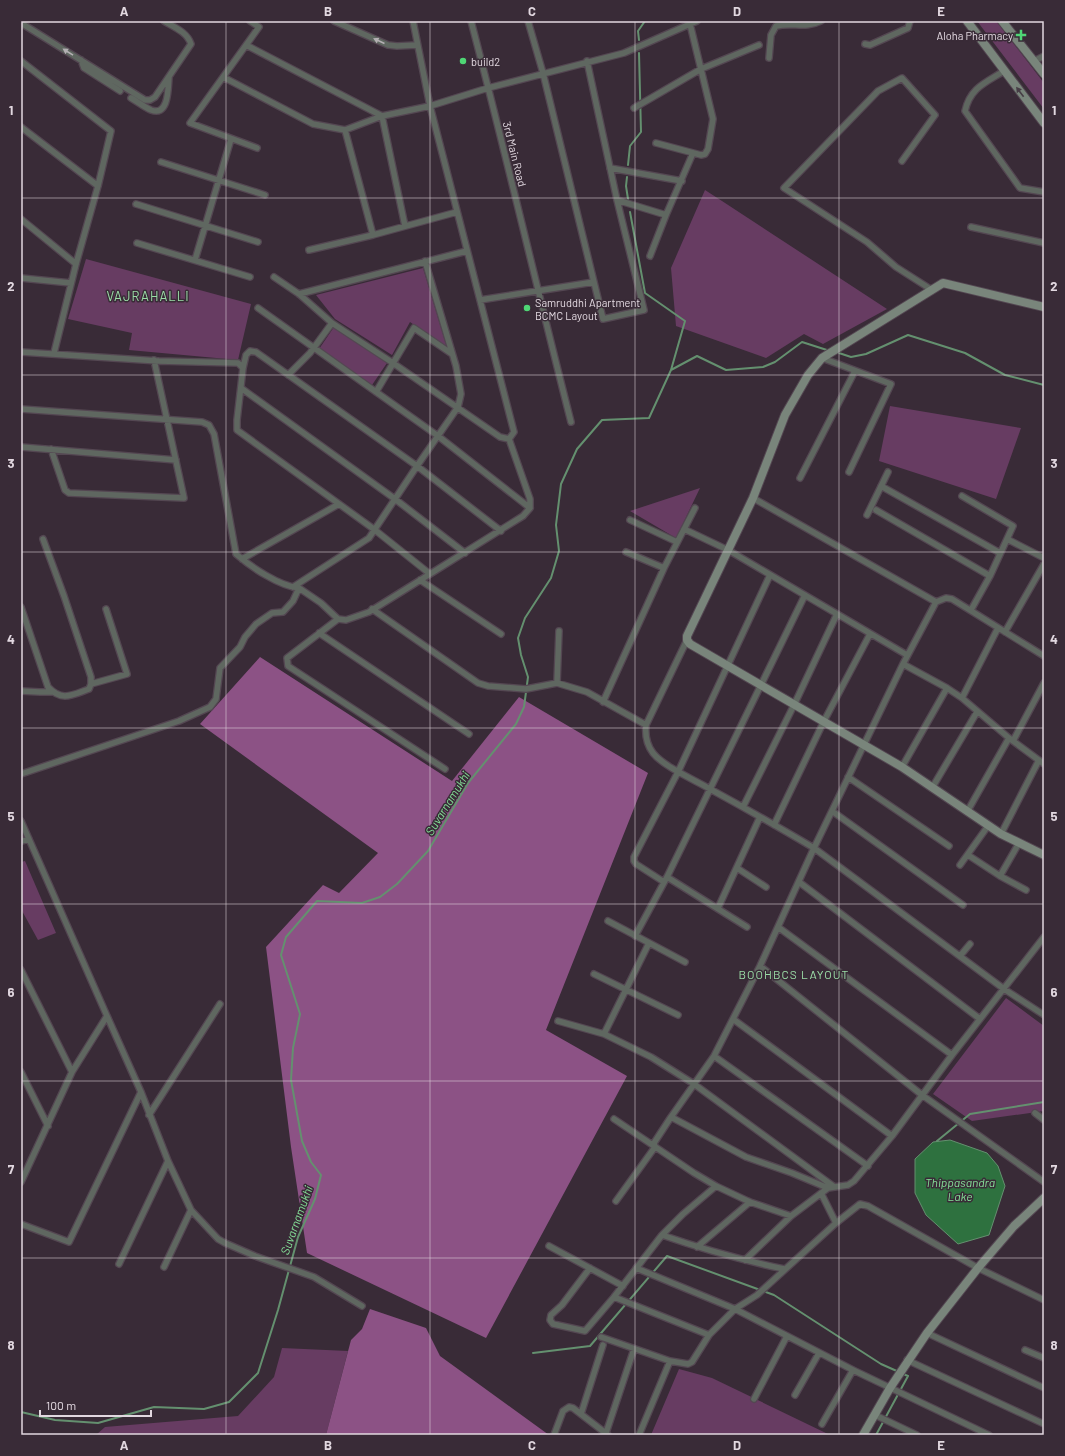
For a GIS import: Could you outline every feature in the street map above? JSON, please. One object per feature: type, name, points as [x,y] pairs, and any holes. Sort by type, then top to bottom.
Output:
[{"type":"street","points":[[21,23],[145,100],[150,100],[155,97],[190,44],[188,38],[184,34],[164,21]]},
{"type":"street","points":[[250,21],[259,27]]},
{"type":"street","points":[[257,148],[190,123],[262,21]]},
{"type":"street","points":[[334,21],[388,45],[417,45]]},
{"type":"street","points":[[412,21],[430,106],[514,432],[509,438]]},
{"type":"street","name":"3rd Main Road","points":[[470,21],[571,422]]},
{"type":"street","points":[[528,21],[543,73],[603,319],[644,310],[617,200],[587,62]]},
{"type":"street","points":[[223,76],[313,124],[345,130],[382,116],[430,106],[488,88],[624,53],[697,21]]},
{"type":"street","points":[[769,58],[771,35],[776,26],[786,24],[803,26],[821,21]]},
{"type":"street","points":[[865,44],[870,45],[908,28],[910,21]]},
{"type":"street","points":[[967,21],[1044,123]]},
{"type":"street","points":[[1002,21],[1044,74]]},
{"type":"street","points":[[656,143],[701,155],[705,154],[708,149],[713,119],[690,24]]},
{"type":"street","points":[[246,45],[382,116]]},
{"type":"street","points":[[634,108],[701,69],[759,45]]},
{"type":"street","points":[[1034,61],[1044,56]]},
{"type":"street","points":[[81,60],[84,68],[120,91]]},
{"type":"street","points":[[21,61],[111,131],[54,353]]},
{"type":"street","points":[[1004,71],[972,93],[967,101],[965,111],[1020,188],[1044,192]]},
{"type":"street","points":[[131,98],[152,110],[157,111],[163,108],[166,102],[169,76]]},
{"type":"street","points":[[902,161],[935,115],[902,78],[878,91],[784,188],[868,242],[896,267],[932,290]]},
{"type":"street","points":[[382,116],[405,226]]},
{"type":"street","points":[[21,127],[98,186]]},
{"type":"street","points":[[345,130],[373,235]]},
{"type":"street","points":[[195,260],[231,139]]},
{"type":"street","points":[[650,256],[693,153]]},
{"type":"street","points":[[160,162],[265,195]]},
{"type":"street","points":[[610,168],[682,181]]},
{"type":"street","points":[[617,200],[666,215]]},
{"type":"street","points":[[136,204],[258,242]]},
{"type":"street","points":[[309,250],[373,235],[457,212]]},
{"type":"street","points":[[21,219],[76,264]]},
{"type":"street","points":[[971,227],[1044,243]]},
{"type":"street","points":[[137,243],[250,277]]},
{"type":"street","points":[[299,294],[467,251]]},
{"type":"street","points":[[21,774],[179,721],[210,708],[216,699],[220,668],[240,647],[256,624],[272,613],[283,612],[293,601],[296,588],[369,538],[458,407],[461,394],[452,354],[425,261]]},
{"type":"street","points":[[274,277],[299,294],[332,323],[458,407],[500,437],[509,438]]},
{"type":"street","points":[[21,278],[71,283]]},
{"type":"street","points":[[480,300],[594,282]]},
{"type":"street","points":[[1044,308],[943,283],[834,352],[822,358],[808,375],[785,415],[753,498],[646,725],[645,734],[648,746],[654,755],[678,772],[814,848],[1004,989],[1044,1015]]},
{"type":"street","points":[[258,308],[438,436],[530,508]]},
{"type":"street","points":[[288,375],[314,348],[332,323]]},
{"type":"street","points":[[376,392],[414,328],[452,354]]},
{"type":"street","points":[[430,574],[375,530],[237,430],[246,355],[250,351],[256,352],[417,466],[501,531]]},
{"type":"street","points":[[21,352],[154,360],[238,363],[244,368]]},
{"type":"street","points":[[822,358],[891,384],[849,472]]},
{"type":"street","points":[[51,449],[65,490],[73,494],[184,498],[154,360]]},
{"type":"street","points":[[800,478],[855,370]]},
{"type":"street","points":[[241,388],[395,499],[466,553]]},
{"type":"street","points":[[21,409],[167,419],[202,422],[209,425],[214,434],[236,554],[267,575],[296,588],[321,603],[338,619],[346,620],[369,612],[466,553],[523,516],[530,508],[530,499],[509,438]]},
{"type":"street","points":[[21,447],[176,460]]},
{"type":"street","points":[[867,515],[888,472]]},
{"type":"street","points":[[881,486],[1000,553]]},
{"type":"street","points":[[962,496],[1013,526],[990,576],[971,610]]},
{"type":"street","points":[[753,498],[936,602]]},
{"type":"street","points":[[242,559],[339,504]]},
{"type":"street","points":[[603,702],[664,568],[695,508]]},
{"type":"street","points":[[876,510],[990,576]]},
{"type":"street","points":[[630,520],[677,542]]},
{"type":"street","points":[[684,529],[728,550],[907,656]]},
{"type":"street","points":[[21,607],[48,687],[59,696],[67,697],[89,689],[91,677],[43,539]]},
{"type":"street","points":[[1007,539],[1044,558]]},
{"type":"street","points":[[626,552],[664,568]]},
{"type":"street","points":[[1005,632],[1044,564]]},
{"type":"street","points":[[747,927],[718,908],[636,864],[634,857],[678,772],[770,575]]},
{"type":"street","points":[[420,580],[500,634]]},
{"type":"street","points":[[635,936],[666,880],[805,595]]},
{"type":"street","points":[[616,1201],[655,1147],[654,1143],[670,1117],[714,1056],[760,966],[814,848],[903,664],[936,602],[946,598],[952,599],[1044,656]]},
{"type":"street","points":[[91,684],[127,674],[106,609]]},
{"type":"street","points":[[372,609],[478,682],[488,686],[526,689],[557,684],[587,692],[646,725]]},
{"type":"street","points":[[743,807],[837,614]]},
{"type":"street","points":[[338,619],[287,658],[288,666],[445,769]]},
{"type":"street","points":[[962,698],[998,628]]},
{"type":"street","points":[[557,684],[559,630]]},
{"type":"street","points":[[319,633],[468,734]]},
{"type":"street","points":[[774,825],[824,721],[870,634]]},
{"type":"street","points":[[687,640],[690,644],[902,767],[1001,834],[1044,854]]},
{"type":"street","points":[[903,664],[962,698],[977,712],[1042,762],[1001,834]]},
{"type":"street","points":[[967,812],[1044,683]]},
{"type":"street","points":[[902,767],[947,688]]},
{"type":"street","points":[[21,691],[53,692]]},
{"type":"street","points":[[932,788],[977,712]]},
{"type":"street","points":[[848,777],[949,846]]},
{"type":"street","points":[[832,811],[963,905]]},
{"type":"street","points":[[718,908],[760,817]]},
{"type":"street","points":[[21,821],[141,1092],[168,1161],[191,1210],[218,1239],[225,1244],[314,1277],[362,1306]]},
{"type":"street","points":[[960,865],[988,826]]},
{"type":"street","points":[[21,841],[29,839]]},
{"type":"street","points":[[1000,876],[1019,843]]},
{"type":"street","points":[[968,855],[1000,876],[1026,890]]},
{"type":"street","points":[[737,868],[766,887]]},
{"type":"street","points":[[798,882],[980,1019]]},
{"type":"street","points":[[608,921],[685,962]]},
{"type":"street","points":[[778,927],[952,1055]]},
{"type":"street","points":[[670,1117],[746,1157],[830,1187],[841,1187],[848,1185],[854,1181],[868,1166],[892,1136],[922,1094],[1044,937]]},
{"type":"street","points":[[604,1034],[649,943]]},
{"type":"street","points":[[960,956],[970,944]]},
{"type":"street","points":[[760,966],[922,1094],[1044,1182]]},
{"type":"street","points":[[21,970],[72,1072]]},
{"type":"street","points":[[594,974],[678,1015]]},
{"type":"street","points":[[149,1115],[220,1004]]},
{"type":"street","points":[[21,1182],[72,1072],[107,1016]]},
{"type":"street","points":[[733,1019],[892,1136]]},
{"type":"street","points":[[558,1021],[604,1034],[651,1058],[694,1084],[830,1187]]},
{"type":"street","points":[[714,1056],[868,1166]]},
{"type":"street","points":[[22,1076],[48,1126]]},
{"type":"street","points":[[21,1224],[69,1242],[141,1092]]},
{"type":"street","points":[[1035,1113],[1044,1120]]},
{"type":"street","points":[[614,1119],[694,1173],[716,1186],[750,1202],[791,1216]]},
{"type":"street","points":[[119,1264],[168,1161]]},
{"type":"street","points":[[590,1268],[562,1305],[551,1315],[550,1320],[553,1324],[585,1331],[623,1286],[662,1235],[683,1214],[716,1186]]},
{"type":"street","points":[[745,1260],[791,1216],[830,1187]]},
{"type":"street","points":[[821,1193],[836,1222]]},
{"type":"street","points":[[863,1435],[890,1388],[927,1333],[978,1268],[1014,1226],[1044,1198]]},
{"type":"street","points":[[697,1247],[750,1202]]},
{"type":"street","points":[[601,1338],[670,1361],[690,1364],[709,1335],[736,1309],[757,1295],[836,1222],[860,1204],[865,1204],[978,1268],[1044,1300]]},
{"type":"street","points":[[164,1267],[191,1210]]},
{"type":"street","points":[[662,1235],[697,1247],[784,1269]]},
{"type":"street","points":[[549,1246],[623,1286]]},
{"type":"street","points":[[636,1268],[736,1309],[853,1370],[990,1435]]},
{"type":"street","points":[[614,1297],[709,1335]]},
{"type":"street","points":[[927,1333],[1044,1388]]},
{"type":"street","points":[[754,1399],[787,1336]]},
{"type":"street","points":[[581,1414],[604,1345]]},
{"type":"street","points":[[554,1435],[566,1408],[573,1408],[607,1434],[634,1349]]},
{"type":"street","points":[[1025,1350],[1044,1358]]},
{"type":"street","points":[[795,1395],[819,1353]]},
{"type":"street","points":[[639,1435],[670,1361]]},
{"type":"street","points":[[906,1363],[1044,1424]]},
{"type":"street","points":[[822,1424],[853,1370]]},
{"type":"street","points":[[875,1415],[917,1435]]},
{"type":"shaded area","points":[[977,21],[996,21],[1044,83],[1044,109]]},
{"type":"shaded area","points":[[705,190],[887,309],[823,344],[804,334],[766,358],[676,326],[671,268]]},
{"type":"shaded area","points":[[86,259],[251,304],[238,360],[129,350],[132,333],[68,319]]},
{"type":"shaded area","points":[[423,268],[447,348],[410,322],[392,355],[335,319],[316,295]]},
{"type":"shaded area","points":[[334,327],[387,363],[372,385],[319,349]]},
{"type":"shaded area","points":[[890,406],[1021,428],[996,499],[879,461]]},
{"type":"shaded area","points":[[700,488],[676,538],[630,511]]},
{"type":"shaded area","points":[[260,657],[452,781],[519,697],[648,773],[546,1030],[627,1076],[486,1338],[307,1253],[291,1147],[266,947],[323,885],[339,893],[378,853],[200,724]]},
{"type":"shaded area","points":[[25,861],[56,933],[38,940],[21,909],[21,862]]},
{"type":"shaded area","points":[[1006,998],[1044,1026],[1044,1111],[972,1121],[933,1094]]},
{"type":"shaded area","points":[[370,1309],[426,1328],[440,1356],[549,1435],[326,1435],[351,1340],[362,1329]]},
{"type":"shaded area","points":[[282,1348],[348,1351],[326,1435],[96,1435],[105,1427],[238,1416],[274,1377]]},
{"type":"shaded area","points":[[679,1369],[712,1378],[830,1435],[651,1435]]},
{"type":"water","name":"Thippasandra Lake","points":[[950,1140],[987,1153],[998,1166],[1005,1186],[989,1235],[958,1244],[926,1215],[915,1193],[915,1159],[933,1142]]},
{"type":"waterway","points":[[639,40],[638,31],[645,21]]},
{"type":"waterway","points":[[628,165],[630,146],[641,132],[639,53]]},
{"type":"waterway","points":[[627,177],[626,186],[628,199]]},
{"type":"waterway","points":[[630,212],[645,293],[685,321],[671,370]]},
{"type":"waterway","name":"Suvarnamukhi","points":[[836,352],[851,357],[866,354],[908,335],[965,353],[1005,375],[1044,385]]},
{"type":"waterway","name":"Suvarnamukhi","points":[[21,1412],[55,1420],[98,1423],[154,1407],[204,1409],[229,1402],[258,1373],[278,1310],[298,1237],[315,1199],[321,1175],[311,1162],[302,1141],[291,1080],[293,1048],[300,1014],[281,955],[286,937],[317,901],[362,903],[380,897],[397,884],[428,851],[468,783],[516,724],[524,707],[528,677],[521,655],[518,638],[525,618],[551,578],[559,551],[556,525],[561,484],[577,449],[602,420],[649,418],[671,370],[697,356],[726,370],[763,367],[775,362],[802,342],[830,351]]},
{"type":"waterway","points":[[937,1141],[970,1114],[1044,1102]]},
{"type":"waterway","points":[[533,1353],[590,1346],[667,1256],[774,1295],[881,1364],[899,1372]]},
{"type":"waterway","points":[[876,1435],[908,1376],[903,1374]]},
{"type":"place","name":"Aloha Pharmacy","points":[[1021,35]]},
{"type":"place","name":"build2","points":[[463,61]]},
{"type":"place","name":"Samruddhi Apartment BCMC Layout","points":[[527,308]]},
{"type":"district","name":"VAJRAHALLI","points":[[148,296]]},
{"type":"district","name":"BOOHBCS LAYOUT","points":[[794,974]]}]
